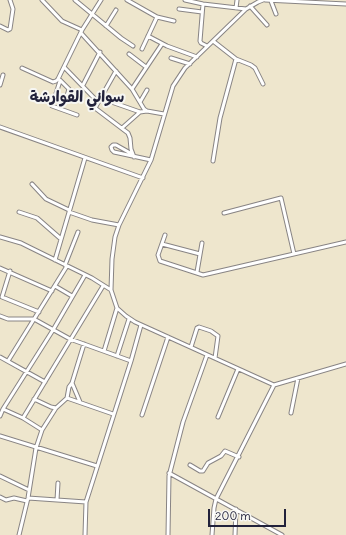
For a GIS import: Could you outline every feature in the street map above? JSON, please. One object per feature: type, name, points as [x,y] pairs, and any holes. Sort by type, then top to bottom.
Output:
[{"type":"street","points":[[0,26],[8,30],[10,29],[13,9],[10,0]]},
{"type":"street","points":[[42,0],[62,21],[82,32],[132,89],[144,109],[147,111]]},
{"type":"street","points":[[75,0],[133,46]]},
{"type":"street","points":[[77,115],[52,106],[64,67],[101,0]]},
{"type":"street","points":[[128,0],[158,17],[174,21]]},
{"type":"street","points":[[185,0],[203,4],[246,9]]},
{"type":"street","points":[[236,8],[237,0]]},
{"type":"street","points":[[346,4],[264,0],[250,6],[207,46],[177,78],[164,114],[151,160],[119,225],[115,237],[112,259],[111,290],[117,308],[129,318],[141,325],[274,385],[346,364]]},
{"type":"street","points":[[271,1],[276,14]]},
{"type":"street","points":[[203,4],[200,41],[207,46]]},
{"type":"street","points":[[250,6],[267,25]]},
{"type":"street","points":[[179,9],[202,12]]},
{"type":"street","points":[[106,26],[116,10]]},
{"type":"street","points":[[142,49],[158,17]]},
{"type":"street","points":[[148,36],[162,44],[196,57]]},
{"type":"street","points":[[213,41],[236,59],[253,66],[257,70],[263,84]]},
{"type":"street","points":[[132,89],[162,44]]},
{"type":"street","points":[[83,86],[100,52]]},
{"type":"street","points":[[129,54],[146,67]]},
{"type":"street","points":[[171,58],[190,64]]},
{"type":"street","points":[[214,160],[220,118],[236,59]]},
{"type":"street","points":[[64,67],[98,102]]},
{"type":"street","points":[[22,68],[53,82],[59,80]]},
{"type":"street","points":[[116,71],[95,108],[129,135],[133,155]]},
{"type":"street","points":[[0,84],[3,75]]},
{"type":"street","points":[[59,80],[69,89],[67,96]]},
{"type":"street","points":[[140,102],[147,90]]},
{"type":"street","points":[[100,98],[140,112],[147,111],[164,114]]},
{"type":"street","points":[[122,128],[140,112]]},
{"type":"street","points":[[0,127],[143,178]]},
{"type":"street","points":[[133,155],[116,145],[113,145],[111,148],[114,152],[151,160]]},
{"type":"street","points":[[55,260],[85,158]]},
{"type":"street","points":[[32,184],[46,199],[69,211],[92,220],[119,225]]},
{"type":"street","points":[[224,212],[281,198],[294,254]]},
{"type":"street","points":[[19,212],[37,218],[61,239]]},
{"type":"street","points":[[8,361],[52,292],[66,266],[78,232]]},
{"type":"street","points":[[166,235],[158,255],[160,261],[204,275],[346,242]]},
{"type":"street","points":[[0,237],[20,243],[85,275],[111,290]]},
{"type":"street","points":[[197,272],[202,243]]},
{"type":"street","points":[[162,244],[200,254]]},
{"type":"street","points":[[0,268],[10,271],[52,292]]},
{"type":"street","points":[[10,271],[2,297],[39,312]]},
{"type":"street","points":[[0,416],[85,275]]},
{"type":"street","points":[[55,286],[72,296]]},
{"type":"street","points":[[23,418],[103,286]]},
{"type":"street","points":[[104,351],[117,308]]},
{"type":"street","points":[[0,316],[8,319],[34,319],[70,339],[131,361]]},
{"type":"street","points":[[117,356],[129,318]]},
{"type":"street","points":[[85,535],[86,502],[141,325]]},
{"type":"street","points":[[191,348],[197,328],[199,327],[211,331],[218,336],[215,358]]},
{"type":"street","points":[[142,415],[168,337]]},
{"type":"street","points":[[19,535],[28,500],[36,448],[42,430],[56,408],[67,398],[69,387],[72,383],[84,344]]},
{"type":"street","points":[[168,535],[169,473],[206,355]]},
{"type":"street","points":[[0,357],[45,382]]},
{"type":"street","points":[[218,417],[238,369]]},
{"type":"street","points":[[291,413],[298,378]]},
{"type":"street","points":[[72,383],[80,402]]},
{"type":"street","points":[[212,535],[216,499],[239,457],[274,385]]},
{"type":"street","points":[[67,398],[113,414]]},
{"type":"street","points":[[34,399],[56,408]]},
{"type":"street","points":[[3,409],[23,418],[42,430]]},
{"type":"street","points":[[0,436],[97,466]]},
{"type":"street","points":[[190,465],[200,471],[203,471],[208,463],[221,456],[225,451],[239,457]]},
{"type":"street","points":[[169,473],[282,535]]},
{"type":"street","points":[[0,476],[29,490]]},
{"type":"street","points":[[57,500],[58,483]]},
{"type":"street","points":[[0,497],[6,500],[14,498],[28,500],[86,502]]},
{"type":"street","points":[[235,535],[236,509]]},
{"type":"district","name":"سواني القوارشة","points":[[77,98]]}]
